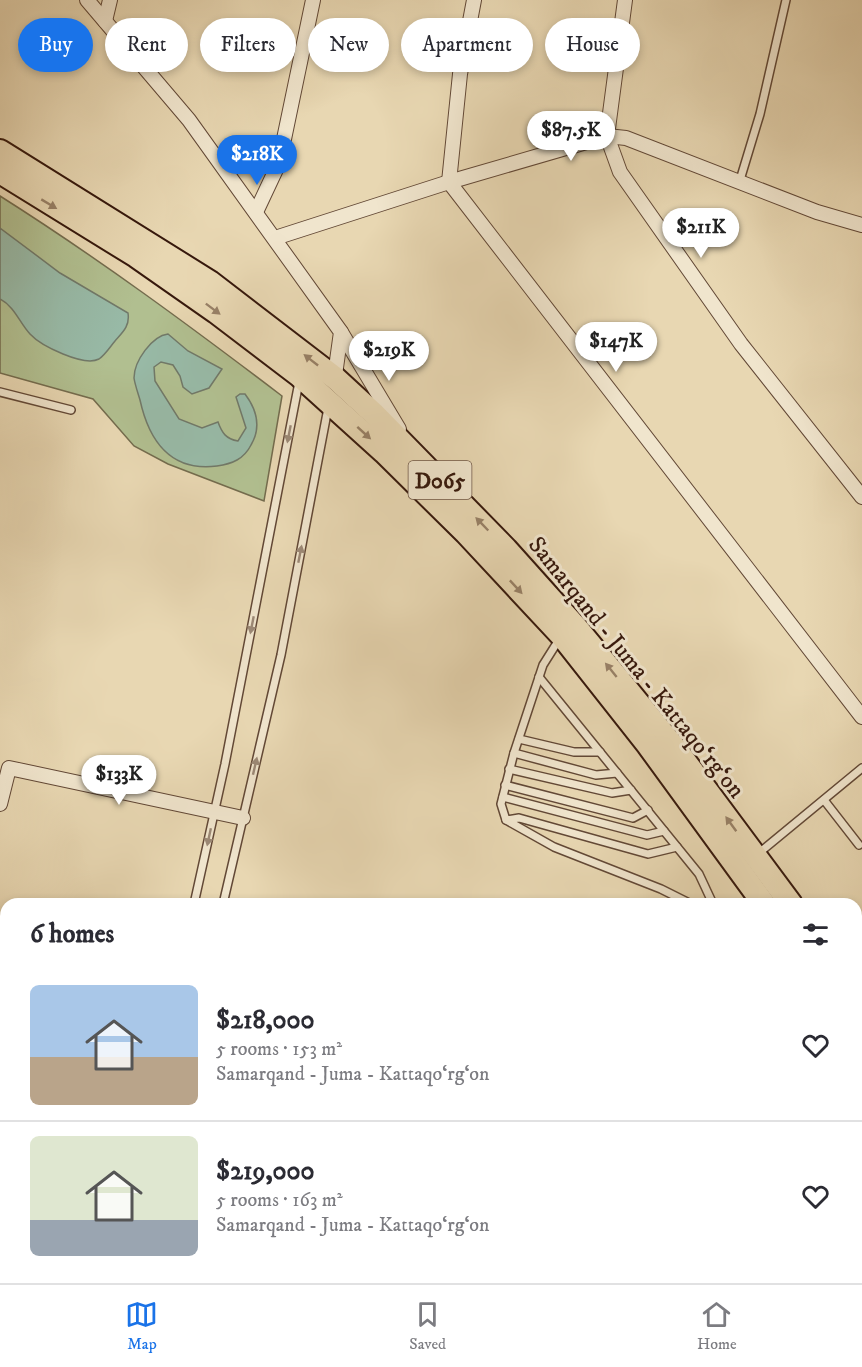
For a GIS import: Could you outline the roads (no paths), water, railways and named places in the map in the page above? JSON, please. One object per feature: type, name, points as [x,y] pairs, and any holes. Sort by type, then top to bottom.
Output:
[{"type":"main road","name":"Samarqand - Juma - Kattaqo‘rg‘on","points":[[0,151],[210,282],[335,378],[410,449],[575,626],[675,748],[786,898]]},
{"type":"main road","name":"Samarqand - Juma - Kattaqo‘rg‘on","points":[[0,172],[176,283],[300,376],[384,452],[466,534],[562,636],[648,745],[760,898]]},
{"type":"street","points":[[87,0],[105,21]]},
{"type":"street","points":[[106,18],[110,0]]},
{"type":"street","points":[[256,212],[279,163],[313,0]]},
{"type":"street","points":[[474,0],[460,74],[449,182],[862,717]]},
{"type":"street","points":[[625,0],[607,136],[620,172],[741,344],[862,497]]},
{"type":"street","points":[[148,72],[189,120],[341,332],[410,449]]},
{"type":"street","points":[[275,238],[449,182],[607,136],[626,138],[740,180],[817,212],[862,225]]},
{"type":"street","points":[[329,402],[335,378],[341,332]]},
{"type":"street","points":[[0,804],[9,768],[215,810],[243,818]]},
{"type":"lane","points":[[740,180],[760,114],[786,0]]},
{"type":"lane","points":[[195,898],[215,810],[300,376]]},
{"type":"lane","points":[[0,392],[71,410]]},
{"type":"lane","points":[[224,898],[281,655],[329,402]]},
{"type":"lane","points":[[562,636],[543,664],[509,769],[501,804],[506,819],[554,847],[678,898]]},
{"type":"lane","points":[[539,677],[699,874],[709,898]]},
{"type":"lane","points":[[519,739],[574,752],[600,752]]},
{"type":"lane","points":[[514,753],[596,776],[617,773]]},
{"type":"lane","points":[[754,857],[862,768]]},
{"type":"lane","points":[[509,769],[612,793],[631,790]]},
{"type":"lane","points":[[505,785],[633,818],[648,810]]},
{"type":"lane","points":[[502,797],[647,835],[664,831]]},
{"type":"lane","points":[[824,800],[859,845]]},
{"type":"lane","points":[[506,819],[519,818],[648,854],[677,847]]}]
